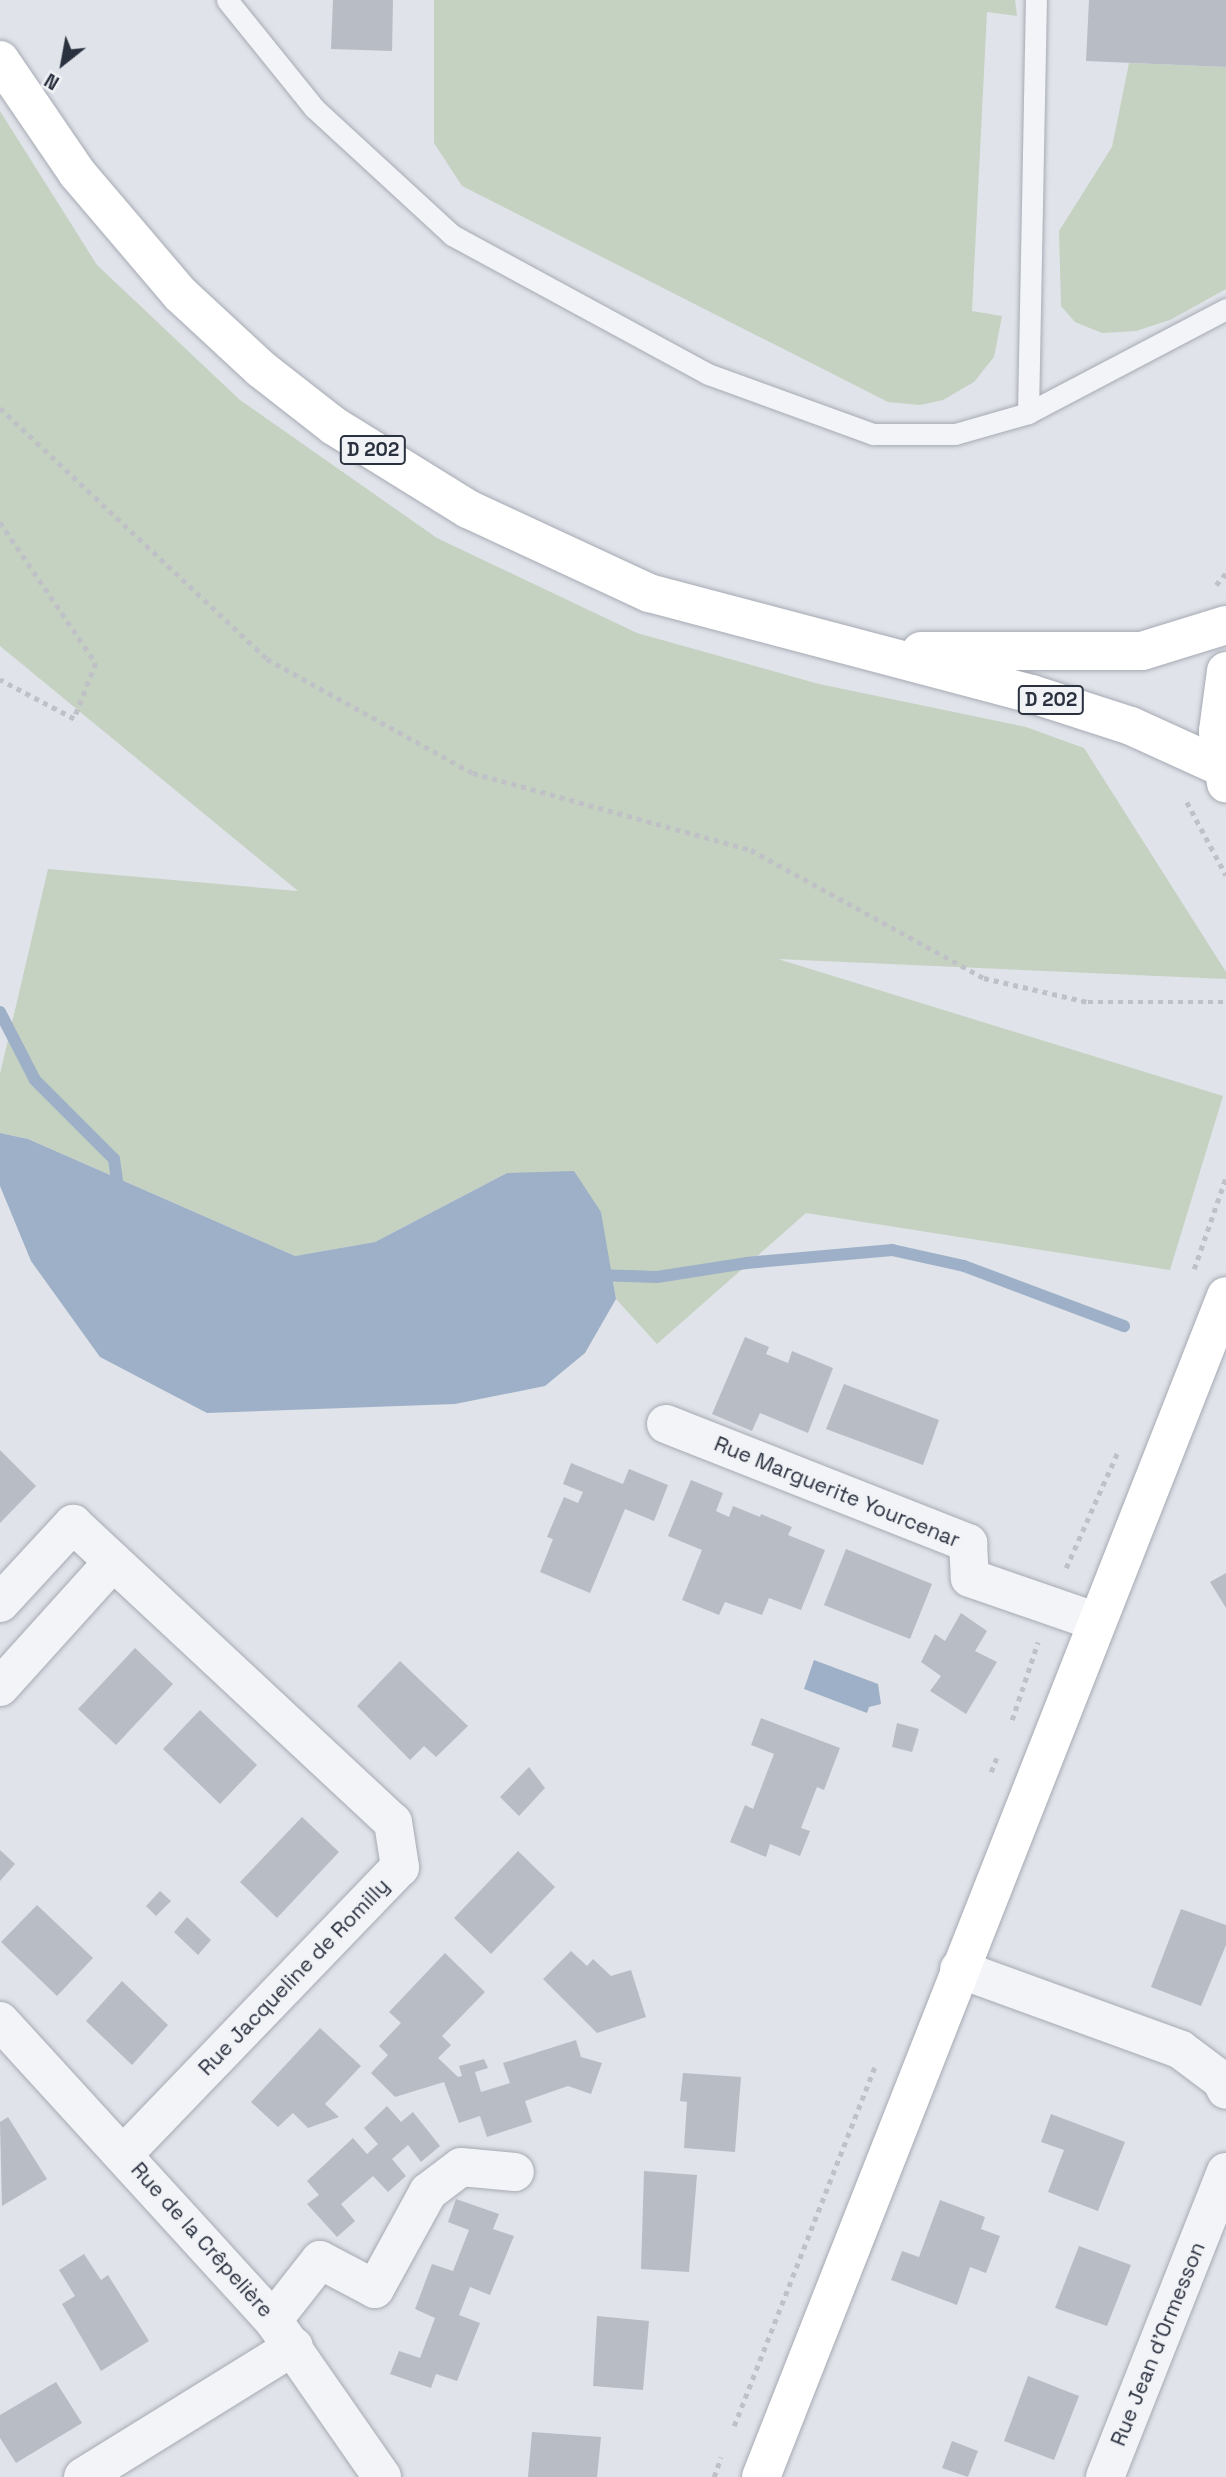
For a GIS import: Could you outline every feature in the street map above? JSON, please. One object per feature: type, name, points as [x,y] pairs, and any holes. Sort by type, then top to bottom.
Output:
[{"type":"main road","name":"D 202","points":[[0,60],[77,173],[170,284],[261,369],[334,426],[468,509],[625,583],[760,625],[1032,694],[1131,726],[1224,775]]},
{"type":"main road","name":"D 202","points":[[873,652],[1142,651],[1226,625]]},
{"type":"main road","points":[[1224,775],[1218,731],[1226,671]]},
{"type":"main road","points":[[761,2477],[1226,1296]]},
{"type":"street","name":"Rue Marguerite Yourcenar","points":[[666,1424],[968,1543],[970,1578],[1097,1622]]},
{"type":"street","name":"Rue Jacqueline de Romilly","points":[[0,1603],[73,1524],[393,1822],[400,1867],[125,2153]]},
{"type":"street","points":[[0,1687],[113,1562]]},
{"type":"street","points":[[959,1969],[1181,2050],[1221,2080],[1226,2090]]},
{"type":"street","name":"Rue de la Crêpelière","points":[[0,2021],[125,2153],[284,2333],[382,2477]]},
{"type":"street","points":[[83,2477],[284,2333],[320,2260],[375,2289],[428,2192],[461,2166],[515,2172]]},
{"type":"street","name":"Rue Jean d'Ormesson","points":[[1105,2477],[1226,2172]]},
{"type":"lane","points":[[227,0],[314,108],[452,235],[708,374],[873,435],[955,434],[1028,413],[1226,309]]},
{"type":"lane","points":[[1028,413],[1035,0]]},
{"type":"path","points":[[0,408],[267,659],[473,773],[751,850],[984,978],[1088,1002],[1226,1002]]},
{"type":"path","points":[[0,522],[96,663],[74,719],[0,680]]},
{"type":"path","points":[[1008,1731],[1050,1606],[1105,1480]]},
{"type":"path","points":[[990,1775],[1003,1741]]},
{"type":"path","points":[[729,2439],[877,2062]]},
{"type":"path","points":[[714,2477],[724,2452]]},
{"type":"green space","points":[[434,0],[1015,0],[1017,16],[987,12],[972,311],[1002,316],[994,357],[974,382],[943,400],[920,405],[888,402],[462,186],[434,143]]},
{"type":"green space","points":[[1129,63],[1226,67],[1226,289],[1170,320],[1136,331],[1102,333],[1075,322],[1061,306],[1059,231],[1112,147]]},
{"type":"green space","points":[[0,111],[97,265],[240,400],[437,538],[637,633],[819,684],[1026,727],[1084,748],[1226,972],[1226,979],[778,959],[1223,1096],[1170,1270],[806,1213],[657,1344],[616,1299],[612,1275],[507,1173],[375,1242],[295,1256],[28,1139],[0,1133],[0,1074],[48,869],[298,891],[0,646]]},
{"type":"water","points":[[0,1133],[28,1139],[295,1256],[375,1242],[507,1173],[574,1171],[601,1212],[616,1299],[585,1353],[545,1386],[455,1404],[207,1413],[100,1357],[31,1261],[0,1186]]},
{"type":"water","points":[[814,1660],[878,1684],[881,1704],[869,1707],[867,1713],[804,1689]]},
{"type":"building","points":[[333,0],[393,0],[392,51],[331,49]]},
{"type":"building","points":[[1089,0],[1226,0],[1226,67],[1086,61]]},
{"type":"building","points":[[745,1337],[769,1347],[766,1354],[788,1363],[792,1351],[833,1368],[808,1433],[760,1413],[752,1431],[712,1414]]},
{"type":"building","points":[[844,1384],[939,1420],[923,1465],[826,1429]]},
{"type":"building","points":[[0,1450],[36,1486],[0,1523]]},
{"type":"building","points":[[571,1463],[623,1484],[629,1469],[668,1485],[654,1521],[625,1509],[590,1593],[540,1572],[553,1539],[547,1537],[564,1497],[578,1503],[583,1492],[563,1484]]},
{"type":"building","points":[[691,1480],[723,1493],[716,1511],[729,1517],[733,1506],[760,1517],[761,1514],[792,1527],[788,1535],[825,1550],[801,1610],[769,1598],[762,1615],[725,1602],[719,1615],[682,1600],[702,1550],[668,1536]]},
{"type":"building","points":[[846,1549],[932,1584],[910,1639],[824,1605]]},
{"type":"building","points":[[1226,1573],[1226,1608],[1210,1582]]},
{"type":"building","points":[[961,1613],[987,1631],[975,1651],[997,1662],[966,1714],[930,1691],[941,1676],[921,1662],[935,1634],[945,1641]]},
{"type":"building","points":[[135,1648],[173,1684],[116,1745],[78,1709]]},
{"type":"building","points":[[400,1661],[468,1726],[436,1757],[424,1746],[410,1760],[357,1706]]},
{"type":"building","points":[[200,1710],[257,1765],[220,1804],[163,1749]]},
{"type":"building","points":[[761,1718],[840,1748],[824,1790],[817,1787],[801,1828],[810,1831],[800,1856],[770,1844],[766,1857],[730,1842],[745,1805],[753,1809],[774,1754],[751,1745]]},
{"type":"building","points":[[897,1723],[919,1729],[912,1752],[892,1747]]},
{"type":"building","points":[[529,1767],[545,1788],[519,1816],[500,1797]]},
{"type":"building","points":[[302,1817],[339,1852],[277,1918],[240,1882]]},
{"type":"building","points":[[0,1850],[15,1864],[0,1881]]},
{"type":"building","points":[[518,1851],[555,1887],[491,1954],[454,1918]]},
{"type":"building","points":[[160,1891],[171,1901],[156,1916],[146,1906]]},
{"type":"building","points":[[37,1905],[93,1958],[57,1996],[1,1942]]},
{"type":"building","points":[[1181,1909],[1226,1925],[1226,1945],[1201,2006],[1151,1987]]},
{"type":"building","points":[[187,1917],[211,1940],[198,1955],[174,1932]]},
{"type":"building","points":[[571,1951],[587,1966],[593,1959],[611,1976],[631,1970],[646,2017],[597,2033],[543,1979]]},
{"type":"building","points":[[445,1953],[485,1992],[442,2036],[451,2045],[438,2058],[458,2077],[462,2076],[459,2066],[484,2059],[488,2068],[475,2072],[481,2092],[510,2083],[503,2063],[576,2040],[581,2057],[602,2063],[591,2094],[568,2086],[525,2101],[532,2122],[487,2137],[480,2116],[459,2123],[444,2082],[395,2097],[371,2073],[388,2055],[379,2046],[401,2023],[389,2012]]},
{"type":"building","points":[[122,1981],[168,2025],[132,2065],[86,2021]]},
{"type":"building","points":[[320,2028],[361,2066],[325,2104],[339,2117],[308,2128],[293,2113],[278,2127],[251,2102]]},
{"type":"building","points":[[683,2073],[741,2077],[735,2152],[684,2148],[687,2102],[680,2101]]},
{"type":"building","points":[[387,2106],[401,2122],[413,2112],[440,2146],[421,2162],[408,2145],[392,2159],[406,2176],[388,2192],[373,2176],[341,2204],[355,2221],[337,2237],[307,2204],[319,2195],[307,2181],[353,2138],[367,2154],[378,2144],[364,2128]]},
{"type":"building","points":[[1051,2114],[1125,2142],[1098,2211],[1048,2192],[1064,2150],[1041,2142]]},
{"type":"building","points":[[8,2117],[47,2179],[2,2206],[0,2122]]},
{"type":"building","points":[[644,2171],[697,2175],[689,2272],[641,2269]]},
{"type":"building","points":[[456,2199],[499,2214],[493,2229],[514,2236],[490,2295],[470,2287],[459,2315],[480,2323],[457,2381],[436,2374],[431,2388],[390,2374],[399,2351],[420,2358],[435,2318],[415,2309],[432,2264],[453,2271],[469,2230],[448,2222]]},
{"type":"building","points":[[940,2200],[985,2217],[981,2229],[1000,2236],[986,2273],[970,2267],[957,2305],[891,2280],[902,2251],[919,2257]]},
{"type":"building","points":[[1079,2246],[1131,2265],[1107,2326],[1055,2308]]},
{"type":"building","points":[[84,2254],[101,2280],[108,2275],[149,2341],[101,2371],[62,2304],[75,2296],[59,2270]]},
{"type":"building","points":[[597,2316],[649,2321],[643,2390],[593,2386]]},
{"type":"building","points":[[1028,2376],[1079,2396],[1054,2460],[1004,2441]]},
{"type":"building","points":[[56,2382],[82,2423],[16,2463],[0,2438],[0,2415]]},
{"type":"building","points":[[532,2432],[601,2437],[597,2477],[528,2477]]},
{"type":"building","points":[[952,2441],[978,2451],[968,2477],[942,2468]]},
{"type":"waterway","points":[[0,1012],[35,1080],[114,1159],[119,1195]]},
{"type":"waterway","points":[[597,1275],[657,1277],[746,1263],[892,1250],[964,1266],[1124,1326]]}]
